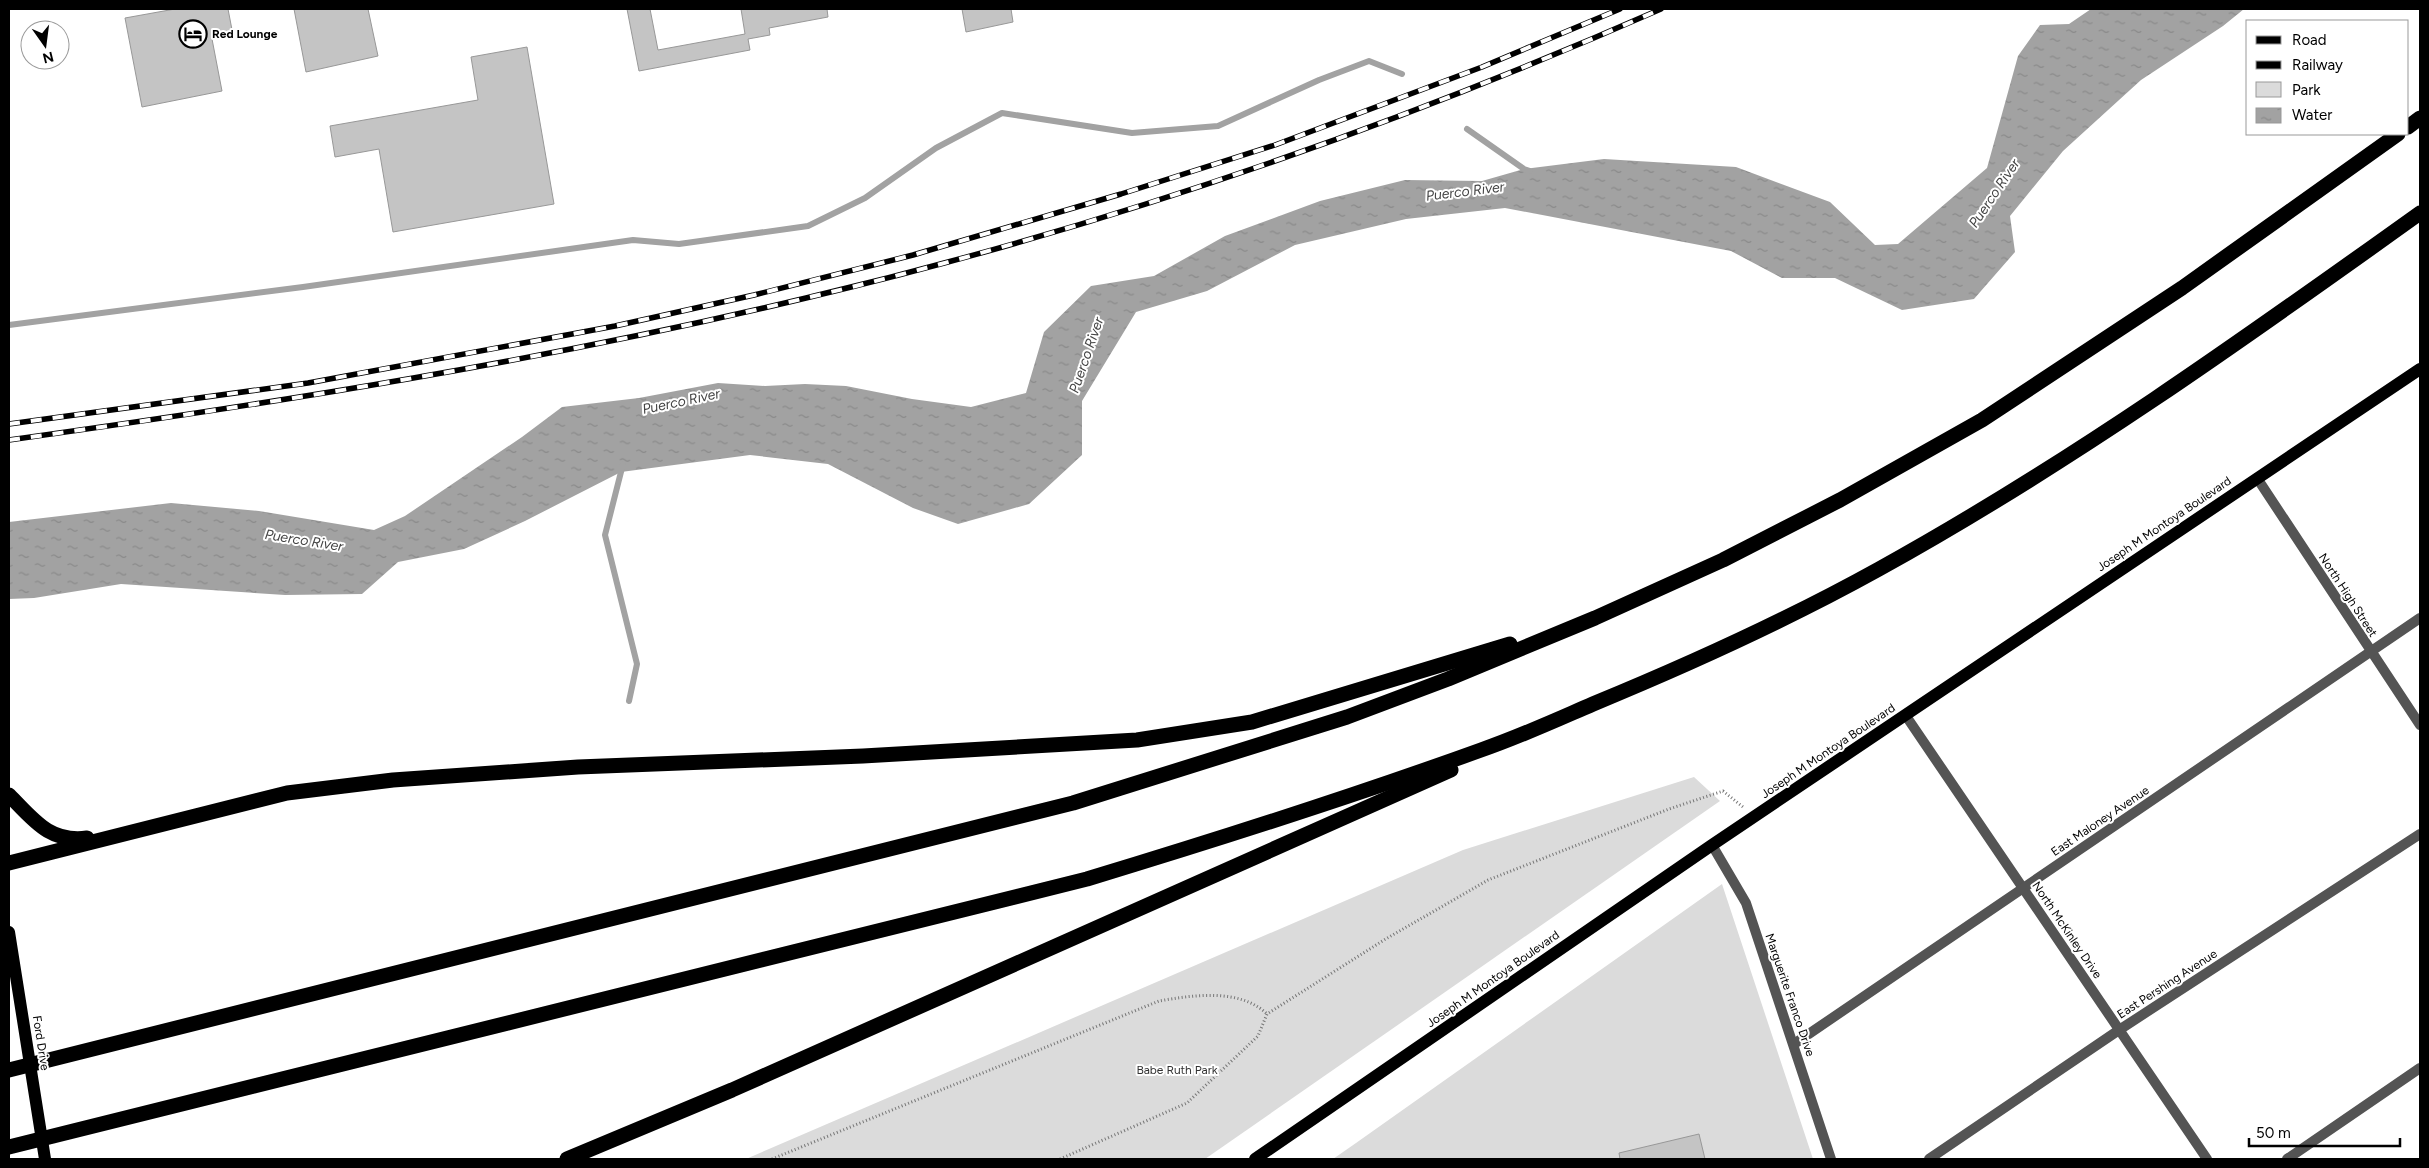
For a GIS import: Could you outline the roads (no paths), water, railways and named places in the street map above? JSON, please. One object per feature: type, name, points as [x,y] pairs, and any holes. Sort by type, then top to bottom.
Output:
[{"type":"highway","points":[[2409,126],[2420,118]]},
{"type":"highway","points":[[9,1070],[1073,803],[1347,717],[1448,679],[1595,618],[1723,560],[1840,500],[1982,420],[2182,288],[2397,135]]},
{"type":"highway","points":[[567,1159],[732,1090],[1666,674],[1876,571],[1995,503],[2133,415],[2420,213]]},
{"type":"highway","points":[[9,863],[136,833],[287,793],[393,780],[578,767],[863,756],[1137,740],[1252,722],[1595,618]]},
{"type":"highway","points":[[9,1147],[1087,879],[1214,840],[1485,749],[1666,674]]},
{"type":"highway","points":[[9,795],[46,831],[74,840],[136,833]]},
{"type":"main road","name":"Joseph M Montoya Boulevard","points":[[1255,1159],[1712,845],[2420,369]]},
{"type":"main road","name":"Ford Drive","points":[[9,932],[45,1159]]},
{"type":"street","name":"North High Street","points":[[2257,478],[2370,652],[2420,725]]},
{"type":"street","name":"East Maloney Avenue","points":[[1794,1044],[2420,618]]},
{"type":"street","name":"North McKinley Drive","points":[[1906,716],[2207,1159]]},
{"type":"street","name":"East Pershing Avenue","points":[[1929,1159],[2119,1030],[2420,834]]},
{"type":"street","name":"Marguerite Franco Drive","points":[[1712,845],[1746,902],[1831,1159]]},
{"type":"street","points":[[2287,1159],[2420,1068]]},
{"type":"water","name":"Puerco River","points":[[2091,9],[2244,9],[2223,26],[2141,80],[2063,151],[2010,216],[2015,252],[1974,299],[1902,310],[1835,278],[1782,278],[1731,251],[1505,208],[1406,219],[1295,245],[1207,291],[1136,312],[1082,401],[1082,455],[1029,504],[958,524],[913,508],[828,464],[750,455],[621,472],[525,521],[464,549],[398,562],[362,594],[285,595],[121,584],[34,598],[9,599],[9,522],[171,503],[259,511],[374,530],[405,516],[522,437],[562,407],[639,398],[718,383],[765,386],[805,384],[846,386],[912,399],[971,407],[1026,393],[1044,332],[1091,286],[1154,276],[1225,236],[1320,201],[1405,180],[1482,181],[1524,169],[1604,159],[1736,167],[1830,202],[1875,245],[1898,244],[1987,168],[2018,56],[2040,25],[2069,24]]},
{"type":"waterway","points":[[9,325],[303,287],[633,240],[679,244],[808,226],[865,198],[936,148],[1002,113],[1132,133],[1218,126],[1319,80],[1369,61],[1402,74]]},
{"type":"waterway","points":[[1467,129],[1524,169],[1530,171]]},
{"type":"waterway","points":[[623,464],[605,535],[637,664],[629,701]]},
{"type":"railway","points":[[9,424],[308,383],[615,326],[754,295],[913,255],[1121,194],[1275,145],[1482,67],[1620,9]]},
{"type":"railway","points":[[9,440],[209,411],[509,361],[707,321],[915,271],[1024,241],[1240,173],[1452,95],[1661,9]]},
{"type":"place","name":"Red Lounge","points":[[193,34]]},
{"type":"park label","name":"Babe Ruth Park","points":[[1177,1070]]}]
